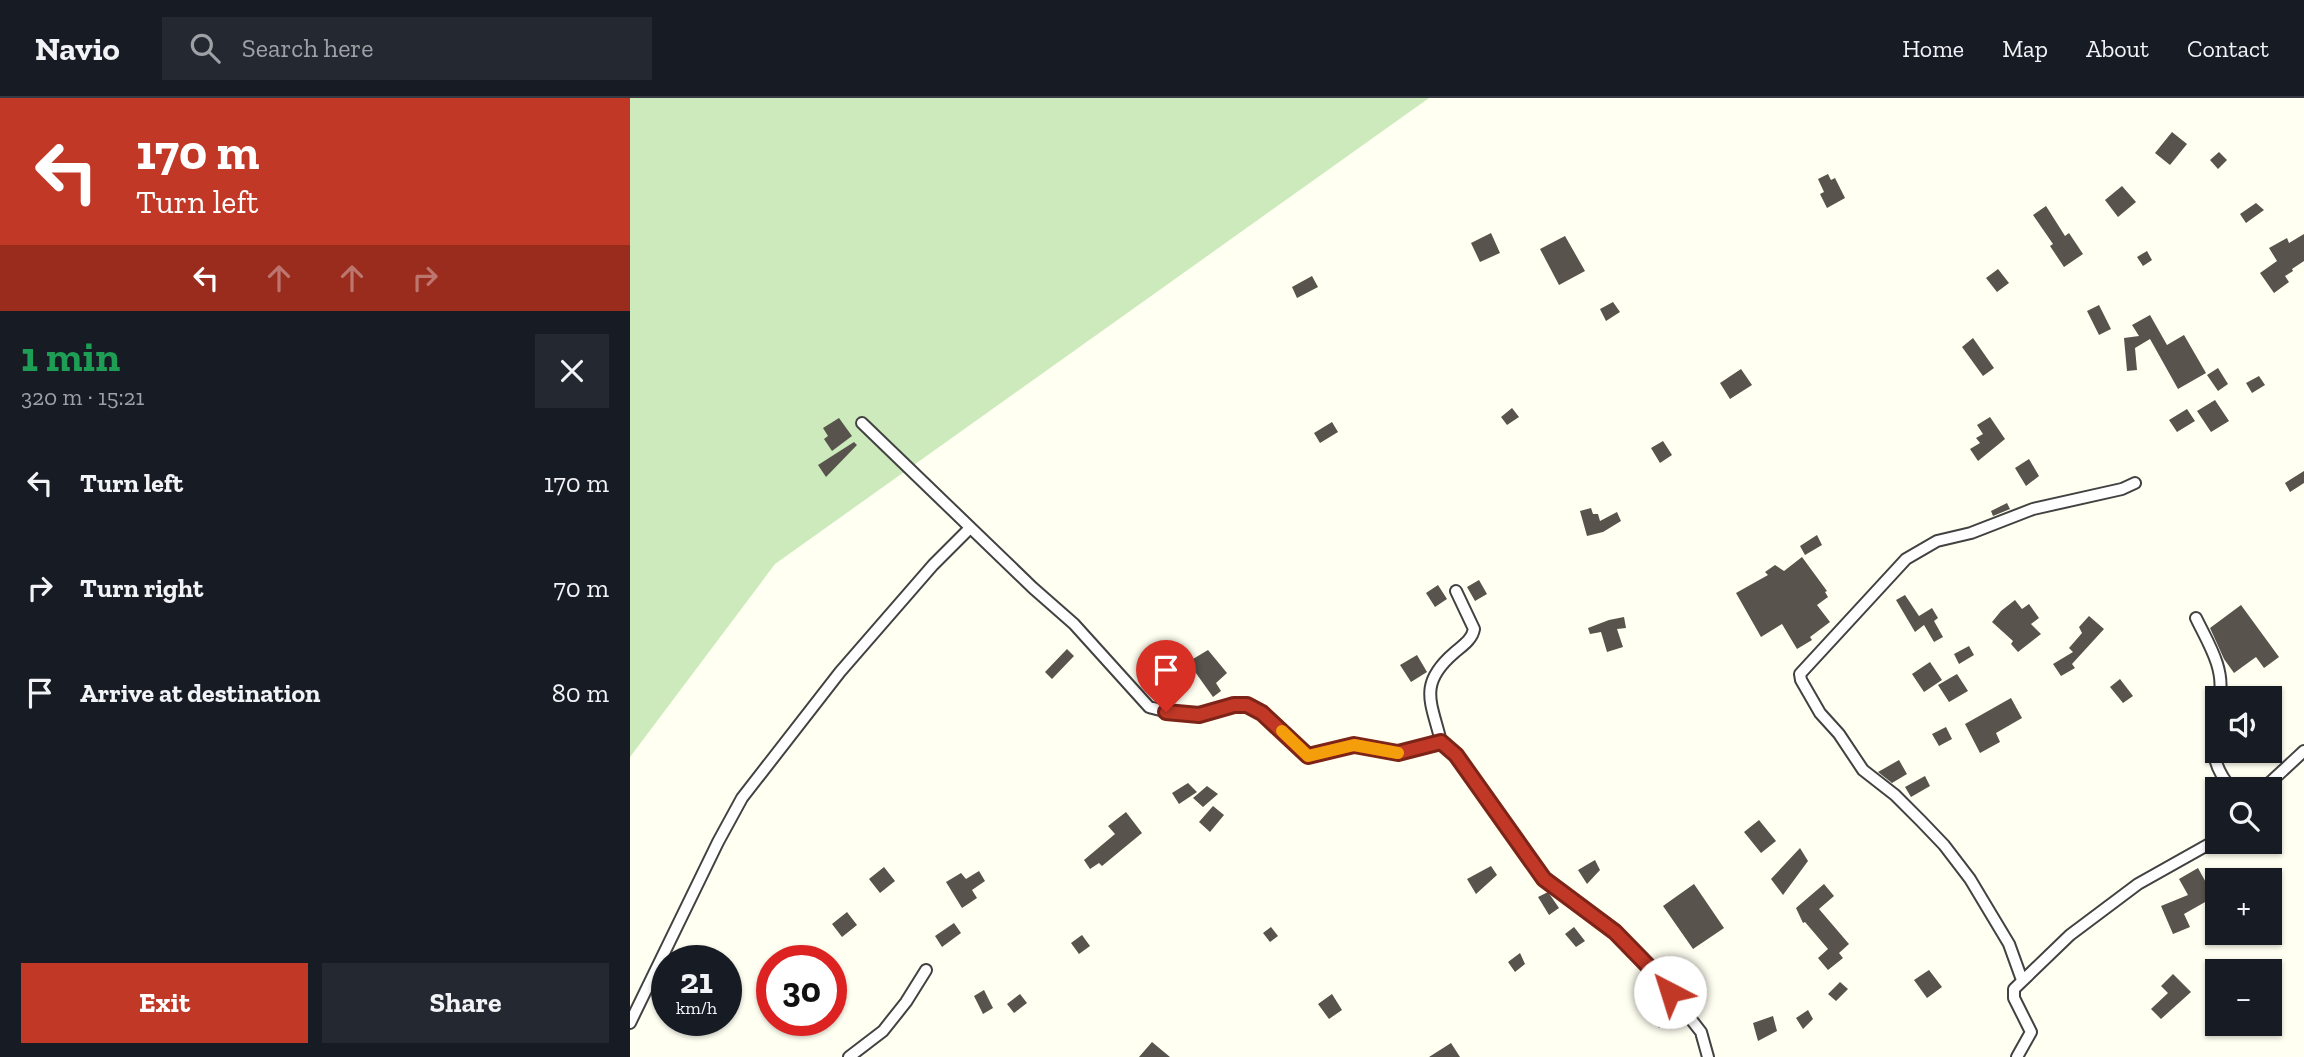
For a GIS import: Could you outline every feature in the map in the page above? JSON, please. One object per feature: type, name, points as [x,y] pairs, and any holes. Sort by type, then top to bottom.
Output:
[{"type":"street","points":[[862,423],[1074,624],[1149,706],[1166,712],[1199,715],[1234,705],[1247,705],[1262,713],[1308,756],[1354,745],[1398,753],[1441,742]]},
{"type":"street","points":[[2022,980],[2009,944],[1970,878],[1937,837],[1895,795],[1863,770],[1839,734],[1820,713],[1800,674],[1906,559],[1937,541],[1971,533],[2033,509],[2122,489],[2135,483]]},
{"type":"street","points":[[630,1023],[742,798],[840,672],[933,565],[970,528]]},
{"type":"street","points":[[1456,591],[1474,629],[1468,641],[1450,656],[1438,672],[1429,690],[1441,742],[1456,755],[1544,879],[1615,932],[1654,972],[1701,1032],[1708,1057]]},
{"type":"street","points":[[2196,618],[2218,667],[2222,686]]},
{"type":"street","points":[[2276,777],[2304,751]]},
{"type":"street","points":[[2017,1057],[2031,1032],[2014,998],[2014,989],[2022,980],[2070,935],[2138,884],[2205,846]]},
{"type":"street","points":[[849,1057],[883,1031],[926,970]]},
{"type":"green space","points":[[630,98],[1429,98],[775,564],[630,757]]},
{"type":"building","points":[[2172,132],[2187,144],[2170,165],[2155,153]]},
{"type":"building","points":[[2219,152],[2227,160],[2218,169],[2210,160]]},
{"type":"building","points":[[1828,174],[1831,180],[1835,178],[1845,198],[1827,208],[1820,194],[1824,192],[1818,179]]},
{"type":"building","points":[[2122,186],[2136,202],[2118,217],[2105,200]]},
{"type":"building","points":[[2256,203],[2264,210],[2246,223],[2240,214]]},
{"type":"building","points":[[2046,206],[2065,236],[2069,233],[2083,254],[2064,267],[2050,246],[2053,244],[2033,215]]},
{"type":"building","points":[[1491,233],[1500,253],[1480,262],[1471,243]]},
{"type":"building","points":[[2304,234],[2304,261],[2285,276],[2289,282],[2274,293],[2260,273],[2277,261],[2269,248],[2287,238],[2289,243]]},
{"type":"building","points":[[1565,236],[1585,271],[1559,285],[1540,249]]},
{"type":"building","points":[[2147,251],[2152,260],[2143,266],[2137,257]]},
{"type":"building","points":[[1998,269],[2009,283],[1997,292],[1986,278]]},
{"type":"building","points":[[1312,276],[1318,287],[1297,298],[1292,287]]},
{"type":"building","points":[[1613,302],[1620,312],[1606,321],[1600,309]]},
{"type":"building","points":[[2099,305],[2111,329],[2099,335],[2087,311]]},
{"type":"building","points":[[2150,315],[2167,345],[2184,335],[2206,373],[2178,389],[2150,339],[2135,348],[2137,370],[2127,371],[2124,338],[2139,336],[2132,325]]},
{"type":"building","points":[[1973,338],[1994,368],[1983,376],[1962,347]]},
{"type":"building","points":[[2218,368],[2228,384],[2218,391],[2207,375]]},
{"type":"building","points":[[1741,369],[1752,385],[1730,399],[1720,383]]},
{"type":"building","points":[[2259,376],[2265,385],[2252,393],[2246,383]]},
{"type":"building","points":[[2215,400],[2229,421],[2211,432],[2197,411]]},
{"type":"building","points":[[1512,408],[1519,417],[1507,425],[1501,417]]},
{"type":"building","points":[[2187,409],[2195,421],[2177,432],[2169,420]]},
{"type":"building","points":[[1990,417],[2005,439],[1978,461],[1970,449],[1980,443],[1976,438],[1983,434],[1977,425]]},
{"type":"building","points":[[839,418],[852,436],[832,451],[824,439],[828,436],[823,428]]},
{"type":"building","points":[[1332,422],[1338,432],[1320,443],[1314,433]]},
{"type":"building","points":[[1663,441],[1672,455],[1660,463],[1651,448]]},
{"type":"building","points":[[854,442],[857,445],[826,477],[818,465]]},
{"type":"building","points":[[2029,459],[2039,476],[2026,486],[2015,468]]},
{"type":"building","points":[[2304,471],[2304,483],[2290,492],[2285,483]]},
{"type":"building","points":[[2007,503],[2010,509],[1993,516],[1991,511]]},
{"type":"building","points":[[1591,508],[1593,514],[1598,514],[1600,521],[1617,512],[1621,521],[1603,532],[1587,536],[1580,511]]},
{"type":"building","points":[[1817,535],[1822,545],[1805,555],[1800,546]]},
{"type":"building","points":[[1802,557],[1827,591],[1825,592],[1828,597],[1817,605],[1830,622],[1810,637],[1812,640],[1797,649],[1782,624],[1761,637],[1736,593],[1768,575],[1765,572],[1775,565],[1784,571]]},
{"type":"building","points":[[1479,580],[1487,594],[1475,601],[1467,587]]},
{"type":"building","points":[[1438,585],[1447,599],[1435,607],[1426,593]]},
{"type":"building","points":[[1905,595],[1919,616],[1932,608],[1938,618],[1934,621],[1943,637],[1934,642],[1924,625],[1915,632],[1896,600]]},
{"type":"building","points":[[2015,600],[2022,609],[2029,604],[2039,618],[2031,624],[2041,634],[2018,652],[2011,644],[2013,641],[1992,622]]},
{"type":"building","points":[[2241,605],[2279,657],[2264,668],[2256,657],[2234,673],[2224,659],[2210,628]]},
{"type":"building","points":[[2089,616],[2104,629],[2072,664],[2075,668],[2061,676],[2053,664],[2073,652],[2069,648],[2082,633],[2079,627]]},
{"type":"building","points":[[1624,617],[1626,628],[1617,629],[1623,647],[1607,652],[1601,632],[1590,634],[1588,628]]},
{"type":"building","points":[[1969,646],[1974,655],[1959,664],[1954,654]]},
{"type":"building","points":[[1067,649],[1074,656],[1052,679],[1045,672]]},
{"type":"building","points":[[1208,650],[1227,673],[1216,683],[1221,691],[1213,697],[1188,662]]},
{"type":"building","points":[[1417,655],[1427,672],[1411,682],[1400,665]]},
{"type":"building","points":[[1930,662],[1942,680],[1924,692],[1912,674]]},
{"type":"building","points":[[1957,674],[1968,691],[1949,702],[1938,685]]},
{"type":"building","points":[[2120,679],[2133,696],[2123,703],[2110,687]]},
{"type":"building","points":[[2011,698],[2022,718],[1996,733],[2000,742],[1980,753],[1965,724]]},
{"type":"building","points":[[1946,727],[1952,739],[1939,746],[1932,734]]},
{"type":"building","points":[[1899,760],[1907,774],[1892,783],[1878,772]]},
{"type":"building","points":[[1925,776],[1930,786],[1911,797],[1905,787]]},
{"type":"building","points":[[1188,783],[1197,792],[1179,804],[1172,793]]},
{"type":"building","points":[[1207,786],[1218,794],[1203,807],[1193,798]]},
{"type":"building","points":[[1213,806],[1224,815],[1210,832],[1199,822]]},
{"type":"building","points":[[1126,812],[1142,833],[1102,866],[1099,863],[1090,869],[1084,860],[1115,834],[1108,826]]},
{"type":"building","points":[[1759,820],[1776,841],[1761,853],[1744,832]]},
{"type":"building","points":[[1800,848],[1808,861],[1783,895],[1771,879]]},
{"type":"building","points":[[1595,860],[1600,870],[1587,884],[1578,870]]},
{"type":"building","points":[[1491,866],[1497,875],[1476,894],[1467,879]]},
{"type":"building","points":[[884,867],[895,881],[880,893],[869,879]]},
{"type":"building","points":[[2198,868],[2205,881],[2205,902],[2184,914],[2190,927],[2173,934],[2161,906],[2188,895],[2179,879]]},
{"type":"building","points":[[979,871],[985,881],[972,890],[977,898],[962,908],[946,882],[961,873],[966,879]]},
{"type":"building","points":[[1694,884],[1724,928],[1693,949],[1663,906]]},
{"type":"building","points":[[1824,884],[1834,896],[1819,909],[1849,944],[1839,953],[1843,958],[1828,970],[1818,958],[1828,949],[1805,922],[1803,923],[1796,908]]},
{"type":"building","points":[[1548,892],[1559,908],[1549,915],[1538,897]]},
{"type":"building","points":[[847,912],[857,925],[842,937],[832,924]]},
{"type":"building","points":[[954,923],[961,933],[942,947],[935,936]]},
{"type":"building","points":[[1271,927],[1278,936],[1270,942],[1263,933]]},
{"type":"building","points":[[1574,927],[1585,941],[1576,947],[1565,934]]},
{"type":"building","points":[[1082,935],[1090,946],[1079,954],[1071,943]]},
{"type":"building","points":[[1520,953],[1525,964],[1515,972],[1508,962]]},
{"type":"building","points":[[1929,970],[1942,987],[1927,998],[1914,980]]},
{"type":"building","points":[[2173,974],[2191,992],[2161,1019],[2151,1009],[2168,993],[2161,986]]},
{"type":"building","points":[[1840,982],[1848,989],[1836,1001],[1828,994]]},
{"type":"building","points":[[984,990],[993,1008],[983,1014],[974,996]]},
{"type":"building","points":[[1020,994],[1027,1003],[1014,1013],[1007,1004]]},
{"type":"building","points":[[1332,994],[1342,1010],[1329,1019],[1318,1004]]},
{"type":"building","points":[[1655,999],[1671,1020],[1659,1028],[1646,1005]]},
{"type":"building","points":[[1808,1010],[1813,1019],[1803,1029],[1796,1018]]},
{"type":"building","points":[[1773,1016],[1777,1031],[1758,1041],[1753,1023]]},
{"type":"building","points":[[1152,1042],[1170,1057],[1139,1057]]},
{"type":"building","points":[[1451,1043],[1460,1057],[1429,1057]]},
{"type":"slow traffic","points":[[1282,731],[1308,756],[1354,745],[1398,753]]},
{"type":"route","points":[[1166,712],[1199,715],[1234,705],[1247,705],[1262,713],[1308,756],[1354,745],[1398,753],[1441,742],[1456,755],[1544,879],[1615,932],[1670,992]]}]
